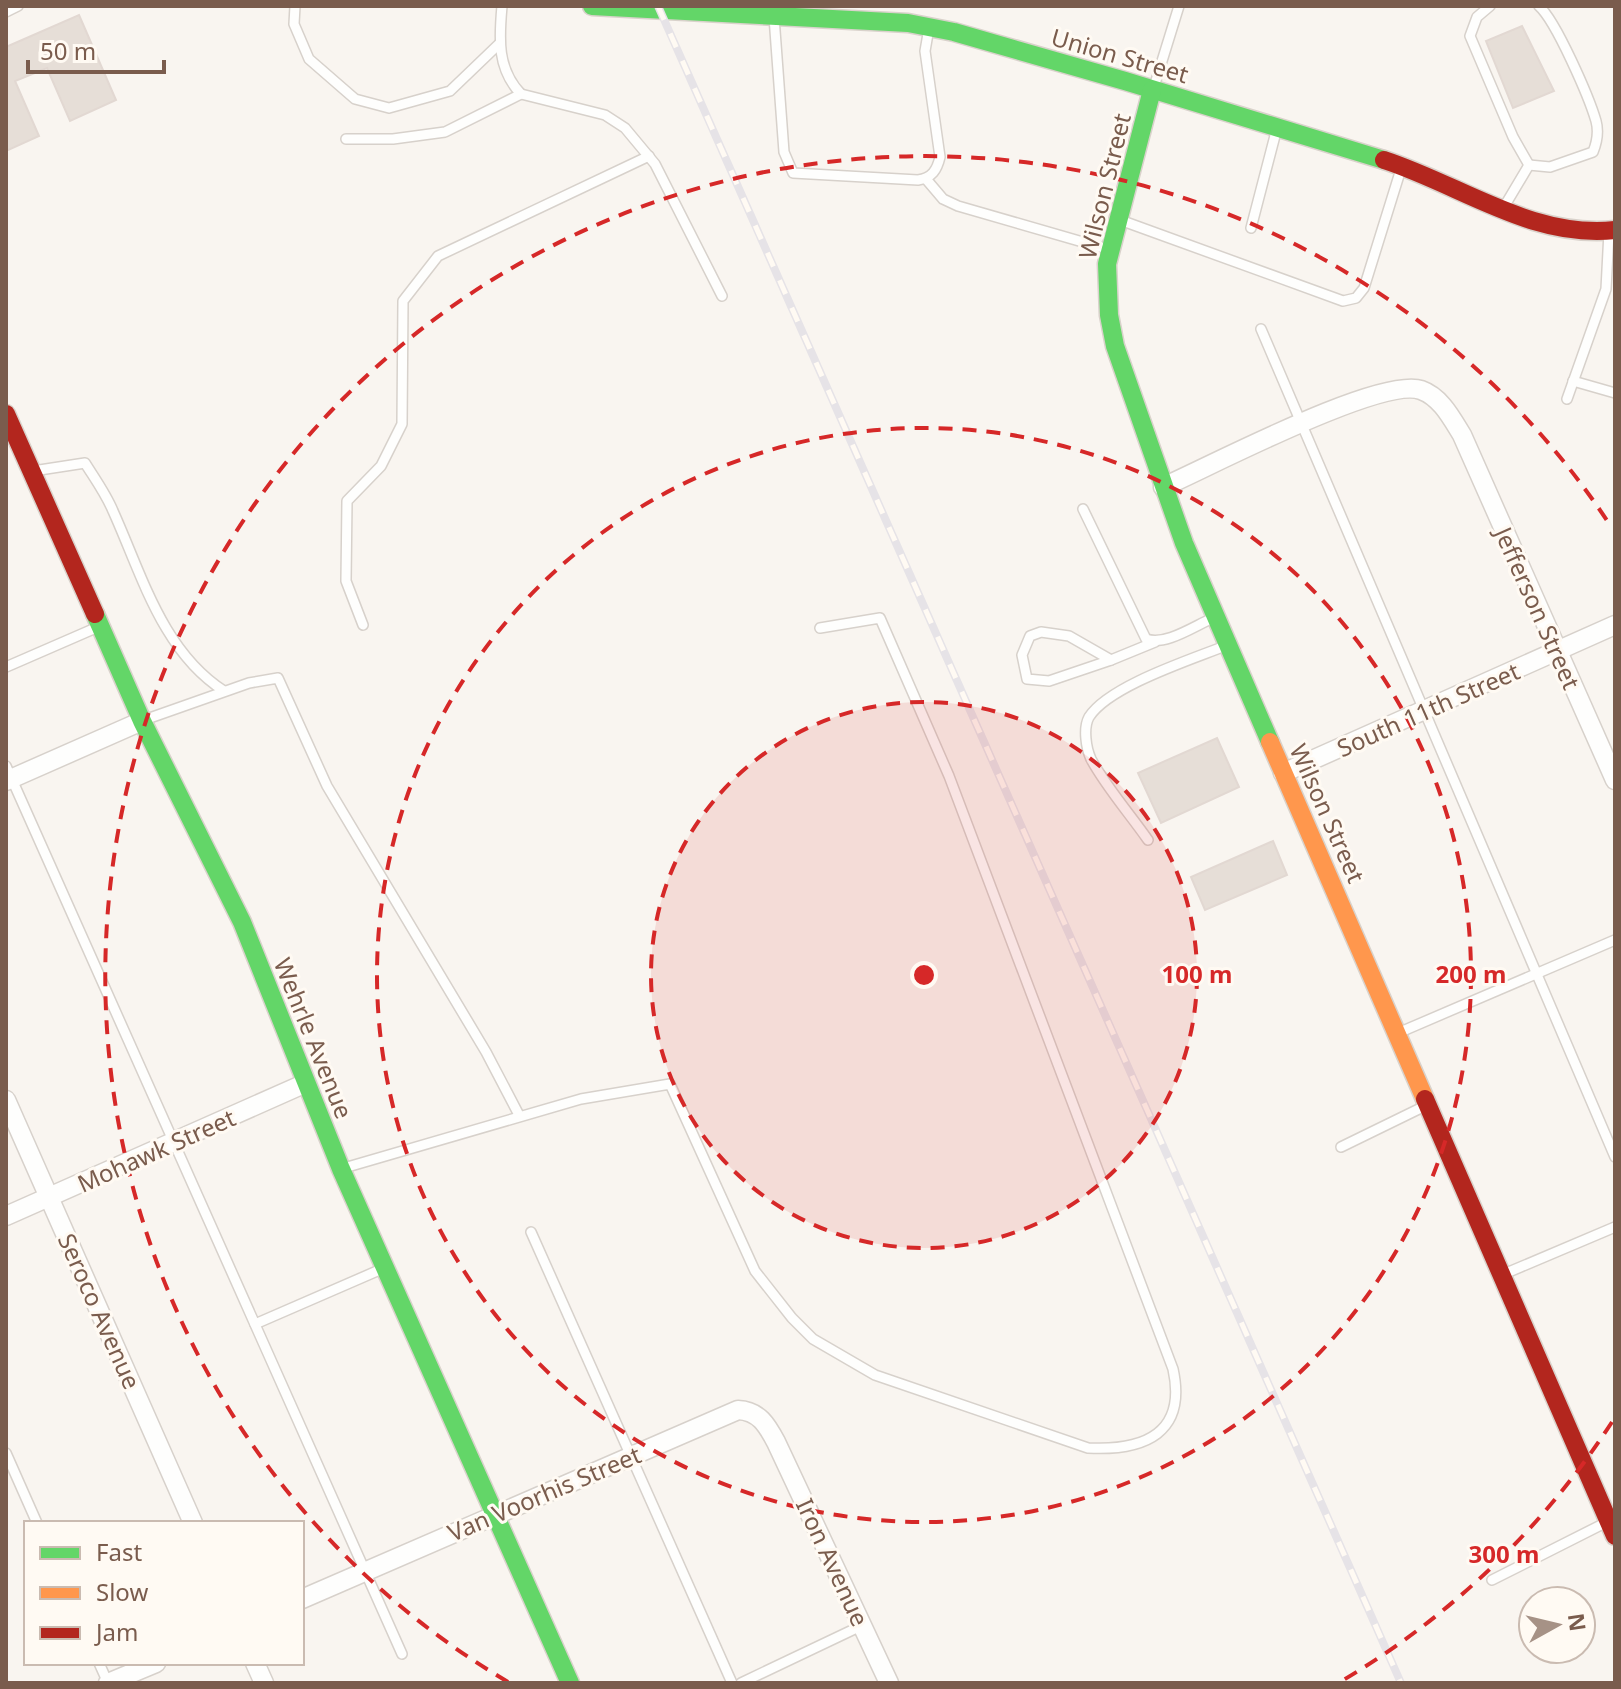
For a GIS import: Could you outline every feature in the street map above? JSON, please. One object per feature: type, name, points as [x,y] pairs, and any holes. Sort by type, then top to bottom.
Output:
[{"type":"street","name":"Union Street","points":[[592,6],[668,8],[774,17],[830,13],[902,19],[1403,166],[1553,229],[1612,231]]},
{"type":"street","name":"Wilson Street","points":[[1152,90],[1110,250],[1107,288],[1115,346],[1163,487],[1216,617],[1398,1033],[1500,1276],[1613,1525]]},
{"type":"street","name":"Jefferson Street","points":[[1302,424],[1392,389],[1420,389],[1443,406],[1462,435],[1615,780]]},
{"type":"street","name":"Wehrle Avenue","points":[[6,414],[142,721],[242,922],[341,1169],[570,1683]]},
{"type":"street","points":[[1163,487],[1302,424]]},
{"type":"street","name":"South 11th Street","points":[[1283,773],[1615,625]]},
{"type":"street","points":[[8,775],[142,721]]},
{"type":"street","name":"Mohawk Street","points":[[6,1216],[306,1083]]},
{"type":"street","name":"Seroco Avenue","points":[[6,1100],[192,1521]]},
{"type":"street","name":"Van Voorhis Street","points":[[304,1598],[365,1569],[738,1410],[757,1415],[776,1442]]},
{"type":"street","name":"Iron Avenue","points":[[776,1442],[889,1683]]},
{"type":"street","points":[[108,1683],[151,1665]]},
{"type":"lane","points":[[6,12],[18,6]]},
{"type":"lane","points":[[295,6],[294,24],[309,59],[355,99],[389,108],[450,91],[500,43]]},
{"type":"lane","points":[[502,6],[500,43],[503,67],[509,82],[521,94],[605,115],[625,128],[649,156],[722,296]]},
{"type":"lane","points":[[1152,90],[1179,6]]},
{"type":"lane","points":[[1490,6],[1477,17],[1470,36],[1513,137],[1529,165]]},
{"type":"lane","points":[[1529,165],[1550,167],[1593,152],[1598,138],[1596,121],[1560,39],[1539,6]]},
{"type":"lane","points":[[774,17],[784,152],[793,173],[926,179],[937,169],[940,157],[925,51],[930,27]]},
{"type":"lane","points":[[346,139],[393,139],[445,132],[521,94]]},
{"type":"lane","points":[[1251,228],[1277,128]]},
{"type":"lane","points":[[363,625],[346,581],[347,501],[381,466],[402,424],[403,301],[438,256],[649,156]]},
{"type":"lane","points":[[1504,207],[1529,165]]},
{"type":"lane","points":[[1118,219],[1343,301],[1356,298],[1364,288],[1403,166]]},
{"type":"lane","points":[[926,179],[943,199],[958,206],[1110,250]]},
{"type":"lane","points":[[1567,399],[1606,289],[1612,231]]},
{"type":"lane","points":[[1261,329],[1615,1157]]},
{"type":"lane","points":[[1573,381],[1615,393]]},
{"type":"lane","points":[[31,471],[85,463],[111,507],[169,635],[195,667],[224,691]]},
{"type":"lane","points":[[1083,509],[1146,639],[1155,642]]},
{"type":"lane","points":[[1111,660],[1081,641],[1050,632],[1030,636],[1022,655],[1027,679],[1049,681],[1111,660],[1216,617]]},
{"type":"lane","points":[[341,1169],[519,1115],[581,1099],[670,1084],[755,1271],[784,1309],[813,1339],[875,1375],[1088,1448],[1118,1450],[1143,1443],[1165,1427],[1176,1408],[1178,1391],[1173,1369],[949,776],[880,618],[820,628]]},
{"type":"lane","points":[[6,667],[101,626]]},
{"type":"lane","points":[[1148,840],[1091,758],[1085,738],[1088,718],[1105,701],[1150,676],[1228,645]]},
{"type":"lane","points":[[142,721],[224,691],[278,678],[327,786],[486,1052],[519,1115]]},
{"type":"lane","points":[[8,775],[177,1142],[402,1654]]},
{"type":"lane","points":[[1398,1033],[1615,940]]},
{"type":"lane","points":[[1341,1147],[1428,1105]]},
{"type":"lane","points":[[1500,1276],[1615,1227]]},
{"type":"lane","points":[[531,1232],[732,1683]]},
{"type":"lane","points":[[255,1324],[387,1267]]},
{"type":"lane","points":[[6,1453],[36,1521]]},
{"type":"lane","points":[[1492,1580],[1613,1525]]},
{"type":"lane","points":[[741,1683],[863,1625]]},
{"type":"building","points":[[79,15],[116,100],[70,121],[47,68],[15,81],[39,136],[6,151],[6,47]]},
{"type":"building","points":[[1522,26],[1554,91],[1513,108],[1486,41]]},
{"type":"building","points":[[1217,738],[1239,787],[1161,823],[1138,773]]},
{"type":"building","points":[[1273,841],[1287,875],[1205,910],[1191,877]]},
{"type":"railway","points":[[658,6],[1401,1683]]},
{"type":"traffic: fast","points":[[592,6],[908,23],[954,32],[1125,81],[1384,160]]},
{"type":"traffic: fast","points":[[1152,90],[1107,264],[1109,315],[1115,346],[1184,543],[1270,742]]},
{"type":"traffic: fast","points":[[95,614],[142,721],[242,922],[341,1169],[570,1683]]},
{"type":"traffic: slow","points":[[1270,742],[1425,1099]]},
{"type":"traffic: jam","points":[[1384,160],[1526,218],[1584,231],[1615,230]]},
{"type":"traffic: jam","points":[[6,414],[95,614]]},
{"type":"traffic: jam","points":[[1425,1099],[1615,1536]]}]
